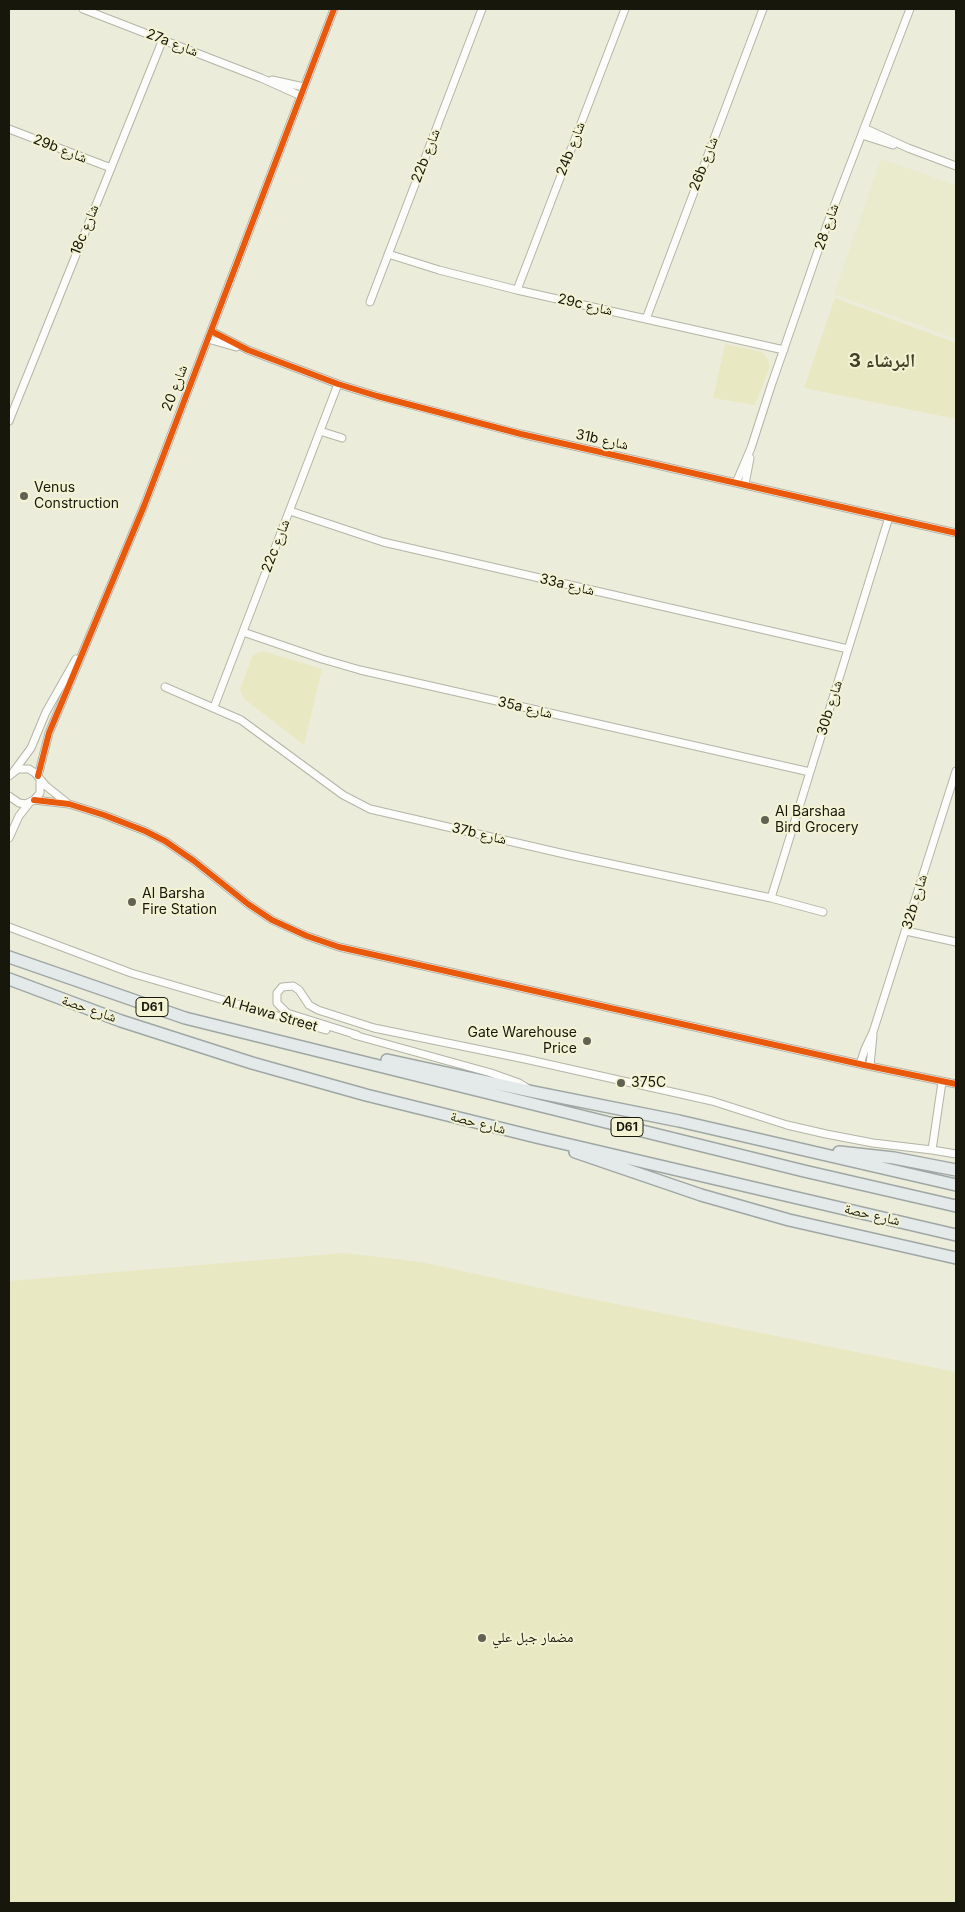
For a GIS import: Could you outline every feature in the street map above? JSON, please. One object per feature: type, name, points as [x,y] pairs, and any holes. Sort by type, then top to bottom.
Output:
[{"type":"main road","name":"شارع حصة","points":[[9,957],[185,1018],[822,1175],[956,1206]]},
{"type":"main road","name":"شارع حصة","points":[[9,979],[121,1020],[252,1063],[366,1095],[536,1137],[956,1234]]},
{"type":"main road","name":"شارع حصة","points":[[299,1046],[346,1052],[449,1073],[803,1149]]},
{"type":"main road","points":[[536,1137],[617,1168],[701,1195],[789,1220],[956,1258]]},
{"type":"main road","points":[[803,1149],[894,1158],[956,1170]]},
{"type":"main road","name":"D61","points":[[803,1149],[956,1186]]},
{"type":"street","name":"27a شارع","points":[[83,9],[261,78],[301,96]]},
{"type":"street","name":"شارع 20","points":[[32,801],[41,788],[39,777],[45,744],[84,646],[144,506],[334,9]]},
{"type":"street","name":"22b شارع","points":[[370,302],[482,9]]},
{"type":"street","name":"24b شارع","points":[[517,290],[625,9]]},
{"type":"street","name":"26b شارع","points":[[646,319],[764,9]]},
{"type":"street","name":"شارع 28","points":[[736,483],[751,448],[830,217],[910,9]]},
{"type":"street","name":"18c شارع","points":[[9,421],[163,40]]},
{"type":"street","name":"27a شارع","points":[[261,78],[304,87]]},
{"type":"street","name":"29b شارع","points":[[9,130],[111,168]]},
{"type":"street","points":[[863,132],[956,166]]},
{"type":"street","name":"29c شارع","points":[[388,254],[439,270],[517,290],[784,350]]},
{"type":"street","name":"31b شارع","points":[[209,335],[338,384],[377,396],[521,434],[956,533]]},
{"type":"street","name":"22c شارع","points":[[214,707],[338,384]]},
{"type":"street","points":[[320,430],[342,438]]},
{"type":"street","name":"شارع 28","points":[[745,484],[751,448]]},
{"type":"street","name":"33a شارع","points":[[290,510],[383,542],[848,649]]},
{"type":"street","name":"30b شارع","points":[[771,898],[889,517]]},
{"type":"street","name":"35a شارع","points":[[244,632],[360,670],[810,772]]},
{"type":"street","name":"شارع 20","points":[[11,772],[31,748],[46,712],[84,646]]},
{"type":"street","name":"37b شارع","points":[[165,687],[214,707],[254,728],[343,795],[370,808],[561,853],[771,898],[823,912]]},
{"type":"street","points":[[11,772],[22,768],[29,769],[53,792],[69,804]]},
{"type":"street","name":"32b شارع","points":[[860,1064],[873,1032],[906,932],[956,771]]},
{"type":"street","points":[[9,796],[19,803],[56,801],[69,804],[124,823],[165,841],[194,860],[260,912],[283,926],[320,941],[378,957],[956,1084]]},
{"type":"street","points":[[9,838],[19,816],[32,801]]},
{"type":"street","name":"Al Hawa Street","points":[[9,927],[131,973],[265,1013],[337,1032],[357,1035],[519,1082],[534,1092]]},
{"type":"street","points":[[906,932],[956,942]]},
{"type":"street","points":[[357,1035],[287,1013],[277,1003],[277,993],[282,987],[293,986],[299,990],[309,1005],[318,1010],[394,1032],[525,1058],[712,1101],[772,1121],[826,1134],[873,1143],[956,1154]]},
{"type":"street","name":"32b شارع","points":[[870,1066],[873,1051],[873,1032]]},
{"type":"street","points":[[932,1150],[942,1082]]},
{"type":"shaded area","points":[[881,159],[956,185],[956,339],[834,294]]},
{"type":"shaded area","points":[[835,298],[956,343],[956,419],[804,388]]},
{"type":"shaded area","points":[[725,344],[762,352],[767,358],[770,367],[755,405],[713,398]]},
{"type":"shaded area","points":[[263,651],[322,669],[304,745],[244,699],[240,689],[253,655]]},
{"type":"shaded area","name":"مضمار جبل علي","points":[[344,1253],[421,1262],[581,1297],[956,1372],[956,1903],[9,1903],[9,1281]]},
{"type":"cycle path","points":[[38,776],[49,733],[144,506],[334,9]]},
{"type":"cycle path","points":[[211,331],[248,350],[338,384],[377,396],[521,434],[956,533]]},
{"type":"cycle path","points":[[34,800],[69,804],[145,831],[165,841],[194,861],[248,904],[272,920],[307,936],[339,947],[956,1084]]},
{"type":"place","name":"Venus Construction","points":[[24,496]]},
{"type":"place","name":"Al Barshaa Bird Grocery","points":[[765,820]]},
{"type":"place","name":"Al Barsha Fire Station","points":[[132,902]]},
{"type":"place","name":"Gate Warehouse Price","points":[[587,1041]]},
{"type":"place","name":"375C","points":[[621,1083]]},
{"type":"place","name":"مضمار جبل علي","points":[[482,1638]]},
{"type":"district","name":"البرشاء 3","points":[[882,361]]}]
